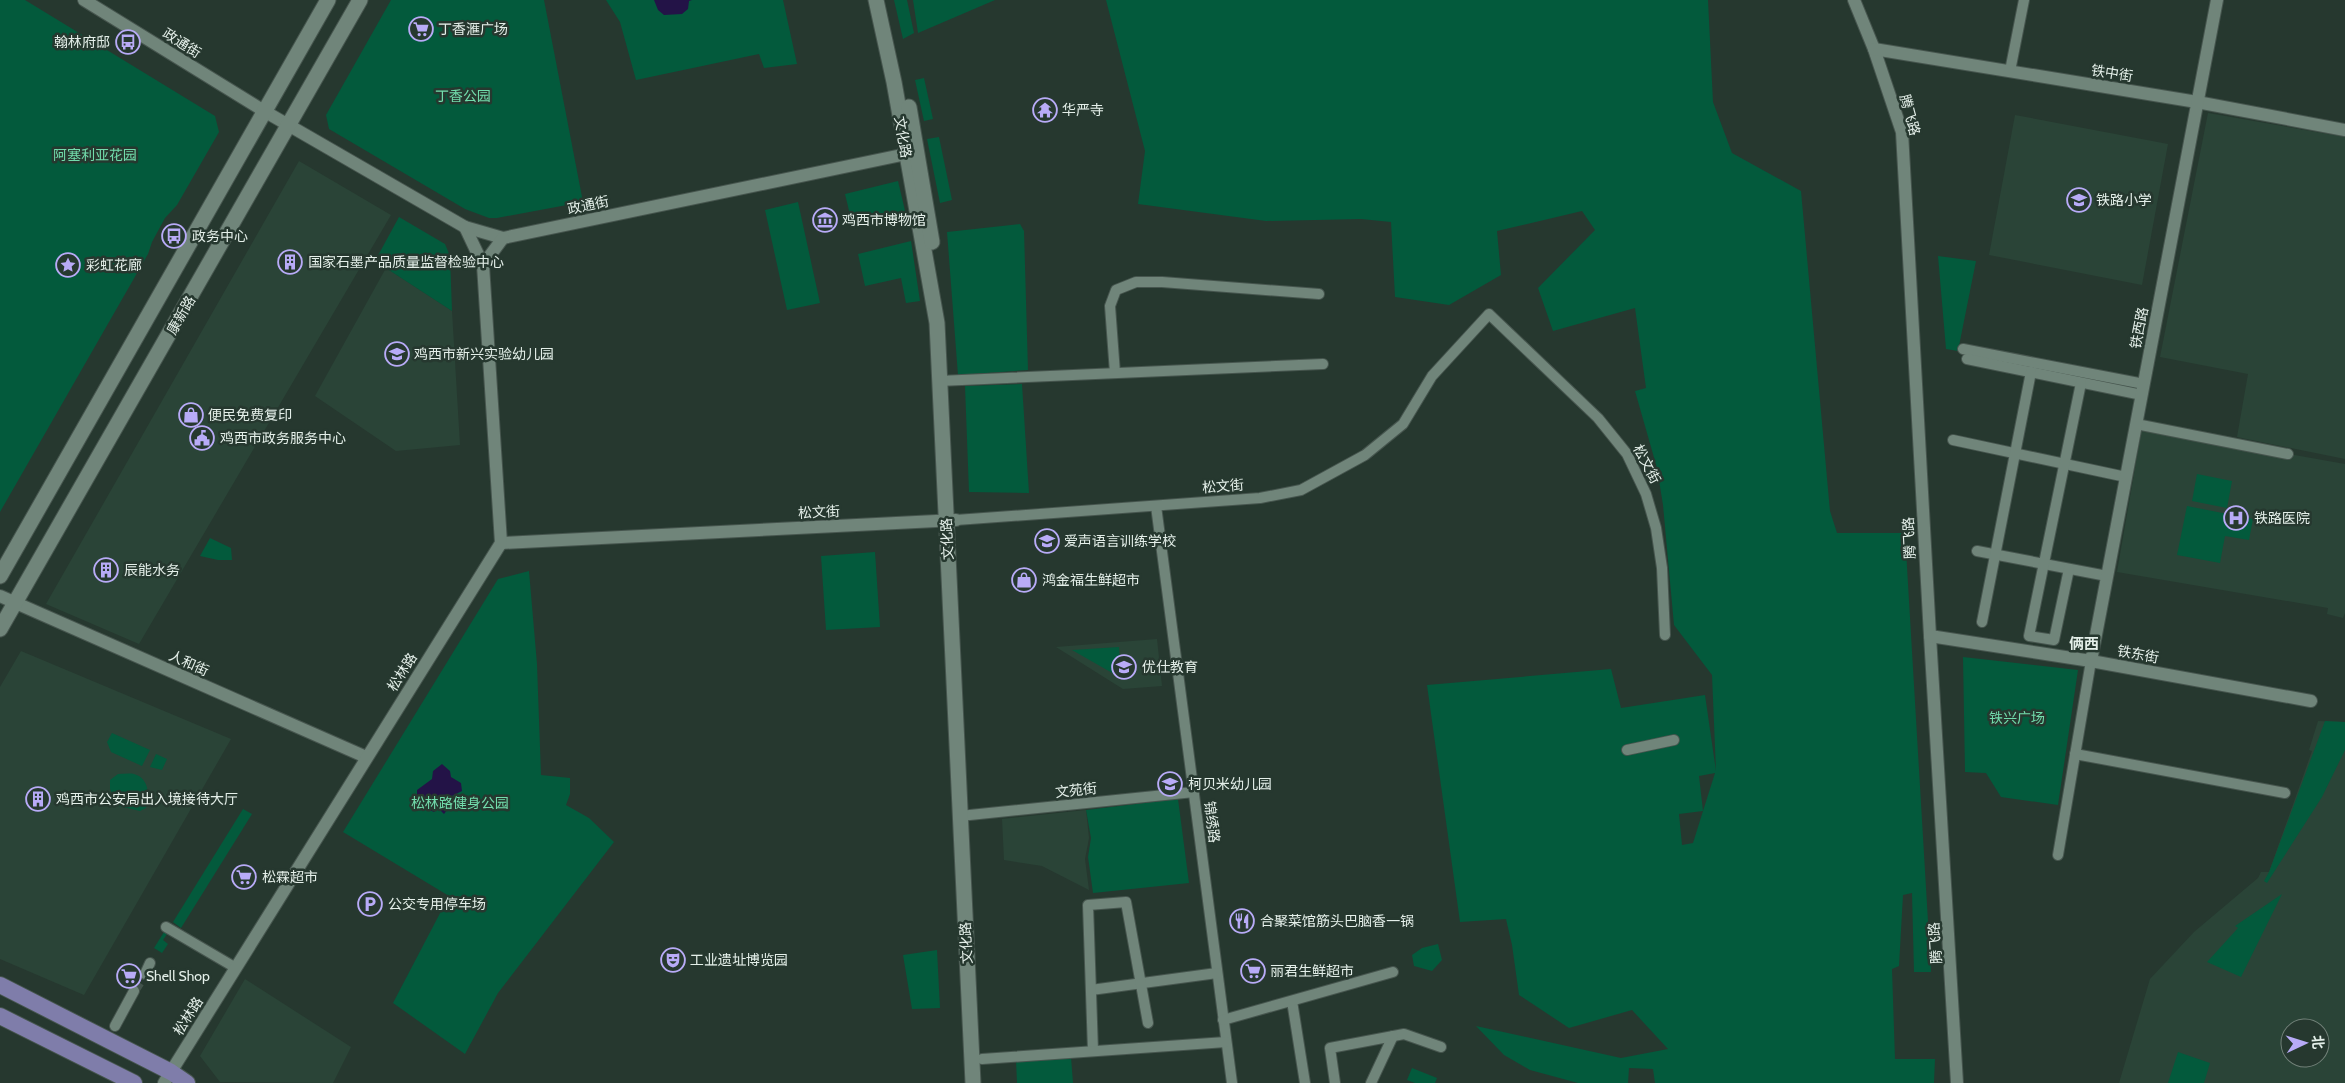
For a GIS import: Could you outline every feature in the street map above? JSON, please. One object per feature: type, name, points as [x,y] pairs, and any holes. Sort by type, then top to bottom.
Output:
[{"type":"main road","name":"康新路","points":[[0,576],[328,0]]},
{"type":"main road","name":"康新路","points":[[0,629],[360,0]]},
{"type":"main road","name":"文化路","points":[[876,0],[911,153]]},
{"type":"main road","name":"文化路","points":[[886,0],[904,81],[911,153],[944,381],[965,816],[973,1083]]},
{"type":"main road","name":"文化路","points":[[965,816],[983,1083]]},
{"type":"main road","points":[[0,985],[168,1077],[187,1083]]},
{"type":"main road","points":[[0,1016],[134,1083]]},
{"type":"street","name":"政通街","points":[[84,0],[289,126],[465,227],[503,238],[911,153]]},
{"type":"street","name":"腾飞路","points":[[1854,0],[1874,49],[1902,132],[1957,1083]]},
{"type":"street","points":[[2010,71],[2024,0]]},
{"type":"street","name":"铁西路","points":[[2091,661],[2217,0]]},
{"type":"street","name":"铁中街","points":[[1874,49],[2197,102],[2345,130]]},
{"type":"street","points":[[465,227],[484,265],[501,544]]},
{"type":"street","points":[[484,265],[503,238]]},
{"type":"street","points":[[1115,373],[1110,306],[1116,290],[1136,282],[1162,282],[1319,294]]},
{"type":"street","name":"松文街","points":[[501,544],[951,520],[1260,498],[1301,490],[1364,456],[1403,424],[1432,376],[1489,314],[1598,418],[1627,454],[1646,494],[1656,528],[1662,568],[1665,635]]},
{"type":"street","points":[[1963,348],[2143,390]]},
{"type":"street","points":[[1967,359],[2081,383],[2143,390]]},
{"type":"street","points":[[944,381],[1323,364]]},
{"type":"street","points":[[1982,622],[2031,372]]},
{"type":"street","points":[[2069,568],[2054,640],[2029,636],[2081,383]]},
{"type":"street","points":[[2136,424],[2288,454]]},
{"type":"street","points":[[1954,440],[2126,477]]},
{"type":"street","name":"锦绣路","points":[[1156,506],[1232,1083]]},
{"type":"street","name":"松林路","points":[[168,1077],[366,757],[501,544]]},
{"type":"street","points":[[1977,551],[2107,576]]},
{"type":"street","name":"人和街","points":[[0,596],[366,757]]},
{"type":"street","name":"铁东街","points":[[1930,636],[2091,661],[2311,701]]},
{"type":"street","points":[[2058,855],[2091,661]]},
{"type":"street","points":[[1627,750],[1674,740]]},
{"type":"street","points":[[2075,754],[2285,793]]},
{"type":"street","name":"文苑街","points":[[965,816],[1194,792]]},
{"type":"street","points":[[1094,1051],[1088,905],[1126,902],[1148,1023]]},
{"type":"street","points":[[166,927],[236,968]]},
{"type":"street","points":[[144,974],[150,963]]},
{"type":"street","points":[[1223,1020],[1392,972]]},
{"type":"street","points":[[1091,990],[1217,973]]},
{"type":"street","points":[[115,1026],[134,991]]},
{"type":"street","points":[[1292,1001],[1305,1083]]},
{"type":"street","points":[[1335,1083],[1330,1048],[1404,1034],[1441,1047]]},
{"type":"street","points":[[1371,1083],[1393,1036]]},
{"type":"street","points":[[982,1060],[1226,1042]]},
{"type":"shaded area","points":[[654,0],[692,0],[689,1],[688,9],[682,14],[664,15],[658,10]]},
{"type":"shaded area","points":[[2208,113],[2345,137],[2345,459],[2237,437],[2248,374],[2160,357]]},
{"type":"shaded area","name":"铁路小学","points":[[2015,115],[2168,144],[2142,285],[1989,255]]},
{"type":"shaded area","points":[[299,161],[391,215],[139,644],[46,604]]},
{"type":"shaded area","name":"鸡西市新兴实验幼儿园","points":[[386,268],[452,311],[460,445],[396,451],[315,396]]},
{"type":"shaded area","name":"铁路医院","points":[[2142,428],[2345,464],[2345,613],[2343,618],[2327,614],[2328,608],[2117,572]]},
{"type":"shaded area","name":"优仕教育","points":[[1157,639],[1162,686],[1123,689],[1056,647]]},
{"type":"shaded area","points":[[21,651],[231,739],[84,995],[0,959],[0,687]]},
{"type":"shaded area","points":[[2318,721],[2345,722],[2345,1083],[2119,1083],[2150,979],[2194,932],[2258,878],[2261,872],[2269,872],[2312,751],[2309,750]]},
{"type":"shaded area","points":[[442,764],[450,771],[451,777],[461,783],[462,791],[452,796],[450,806],[444,814],[438,808],[434,812],[417,804],[417,790],[432,779],[433,771]]},
{"type":"shaded area","points":[[1086,810],[1089,838],[1085,859],[1089,890],[1042,866],[1004,860],[1002,819]]},
{"type":"shaded area","points":[[245,979],[351,1047],[333,1083],[220,1082],[200,1056]]},
{"type":"green space","name":"阿塞利亚花园","points":[[0,0],[25,0],[215,116],[219,132],[177,205],[165,218],[152,242],[148,254],[0,512]]},
{"type":"green space","name":"丁香公园","points":[[391,0],[544,0],[583,202],[489,218],[465,209],[329,129],[326,115]]},
{"type":"green space","points":[[606,0],[783,0],[797,64],[764,68],[759,54],[636,80],[620,22]]},
{"type":"green space","points":[[894,0],[907,0],[914,33],[903,39]]},
{"type":"green space","points":[[913,0],[995,0],[918,33]]},
{"type":"green space","points":[[1106,0],[1708,0],[1713,102],[1732,153],[1801,191],[1830,511],[1837,533],[1905,533],[1931,972],[1914,972],[1912,893],[1903,895],[1899,966],[1892,969],[1895,1059],[1935,1059],[1934,1083],[1655,1083],[1653,1069],[1629,1068],[1628,1083],[1578,1083],[1530,1070],[1504,1055],[1476,1026],[1621,1058],[1668,1049],[1632,1010],[1569,1028],[1519,995],[1512,945],[1506,919],[1460,922],[1427,685],[1611,669],[1621,708],[1705,695],[1716,771],[1712,675],[1674,625],[1663,505],[1657,468],[1635,391],[1646,388],[1635,308],[1553,331],[1538,288],[1595,230],[1582,211],[1497,231],[1501,275],[1449,305],[1395,297],[1391,222],[1361,219],[1266,221],[1138,204],[1145,151]],"holes":[[[1715,773],[1703,811],[1699,776]],[[1703,811],[1693,843],[1682,845],[1679,814]]]},
{"type":"green space","points":[[924,78],[933,119],[924,121],[915,80]]},
{"type":"green space","points":[[939,137],[952,200],[940,203],[927,139]]},
{"type":"green space","points":[[898,181],[906,215],[853,227],[845,194]]},
{"type":"green space","points":[[798,202],[820,303],[787,310],[765,210]]},
{"type":"green space","points":[[399,217],[445,244],[450,256],[452,311],[375,261]]},
{"type":"green space","points":[[1020,224],[1024,231],[1028,370],[958,375],[947,232]]},
{"type":"green space","points":[[911,241],[920,301],[906,303],[901,278],[865,286],[858,254]]},
{"type":"green space","points":[[1938,256],[1976,261],[1958,351],[1946,349]]},
{"type":"green space","points":[[1022,384],[1029,493],[969,492],[965,386]]},
{"type":"green space","points":[[2197,474],[2232,481],[2227,508],[2192,501]]},
{"type":"green space","points":[[2187,506],[2253,519],[2249,540],[2225,536],[2220,563],[2177,555]]},
{"type":"green space","points":[[210,538],[231,548],[232,560],[218,560],[200,556]]},
{"type":"green space","points":[[875,552],[880,627],[826,630],[821,556]]},
{"type":"green space","name":"松林路健身公园","points":[[529,571],[537,664],[541,775],[570,778],[570,794],[566,805],[589,818],[614,842],[498,993],[465,1054],[393,1003],[449,896],[343,832],[498,579]]},
{"type":"green space","points":[[1119,647],[1121,678],[1072,650]]},
{"type":"green space","name":"铁兴广场","points":[[1963,657],[2078,670],[2058,805],[2001,797],[1986,773],[1965,772]]},
{"type":"green space","points":[[2325,721],[2345,722],[2345,750],[2322,797],[2267,883],[2264,881]]},
{"type":"green space","points":[[112,733],[150,750],[142,766],[111,752],[107,742]]},
{"type":"green space","points":[[156,754],[167,759],[162,770],[150,767]]},
{"type":"green space","points":[[118,774],[134,774],[143,779],[148,793],[146,808],[140,811],[118,806],[110,789],[110,780]]},
{"type":"green space","points":[[1178,799],[1189,883],[1093,893],[1088,857],[1091,838],[1086,810]]},
{"type":"green space","points":[[243,809],[252,814],[181,928],[173,922]]},
{"type":"green space","points":[[2282,894],[2241,977],[2207,962],[2238,928],[2235,926]]},
{"type":"green space","points":[[164,932],[167,934],[163,940],[168,944],[162,953],[154,948]]},
{"type":"green space","points":[[1438,944],[1442,960],[1432,971],[1414,966],[1412,955],[1422,948]]},
{"type":"green space","points":[[937,950],[940,1008],[912,1009],[903,955]]},
{"type":"green space","points":[[2178,1052],[2210,1063],[2204,1083],[2168,1083]]},
{"type":"green space","points":[[1071,1057],[1073,1083],[1017,1083],[1016,1060]]},
{"type":"green space","points":[[1412,1068],[1437,1078],[1435,1083],[1415,1083],[1407,1080]]},
{"type":"tunnel","points":[[134,991],[145,974]]},
{"type":"place","name":"丁香滙广场","points":[[421,29]]},
{"type":"place","name":"翰林府邸","points":[[128,42]]},
{"type":"place","name":"华严寺","points":[[1045,110]]},
{"type":"place","name":"铁路小学","points":[[2079,200]]},
{"type":"place","name":"鸡西市博物馆","points":[[825,220]]},
{"type":"place","name":"政务中心","points":[[174,236]]},
{"type":"place","name":"国家石墨产品质量监督检验中心","points":[[290,262]]},
{"type":"place","name":"彩虹花廊","points":[[68,265]]},
{"type":"place","name":"鸡西市新兴实验幼儿园","points":[[397,354]]},
{"type":"place","name":"便民免费复印","points":[[191,415]]},
{"type":"place","name":"鸡西市政务服务中心","points":[[202,438]]},
{"type":"place","name":"铁路医院","points":[[2236,518]]},
{"type":"place","name":"爱声语言训练学校","points":[[1047,541]]},
{"type":"place","name":"辰能水务","points":[[106,570]]},
{"type":"place","name":"鸿金福生鲜超市","points":[[1024,580]]},
{"type":"place","name":"优仕教育","points":[[1124,667]]},
{"type":"place","name":"柯贝米幼儿园","points":[[1170,784]]},
{"type":"place","name":"鸡西市公安局出入境接待大厅","points":[[38,799]]},
{"type":"place","name":"松霖超市","points":[[244,877]]},
{"type":"place","name":"公交专用停车场","points":[[370,904]]},
{"type":"place","name":"合聚菜馆筋头巴脑香一锅","points":[[1242,921]]},
{"type":"place","name":"工业遗址博览园","points":[[673,960]]},
{"type":"place","name":"丽君生鲜超市","points":[[1253,971]]},
{"type":"place","name":"Shell Shop","points":[[129,976]]},
{"type":"district","name":"俩西","points":[[2084,644]]}]
